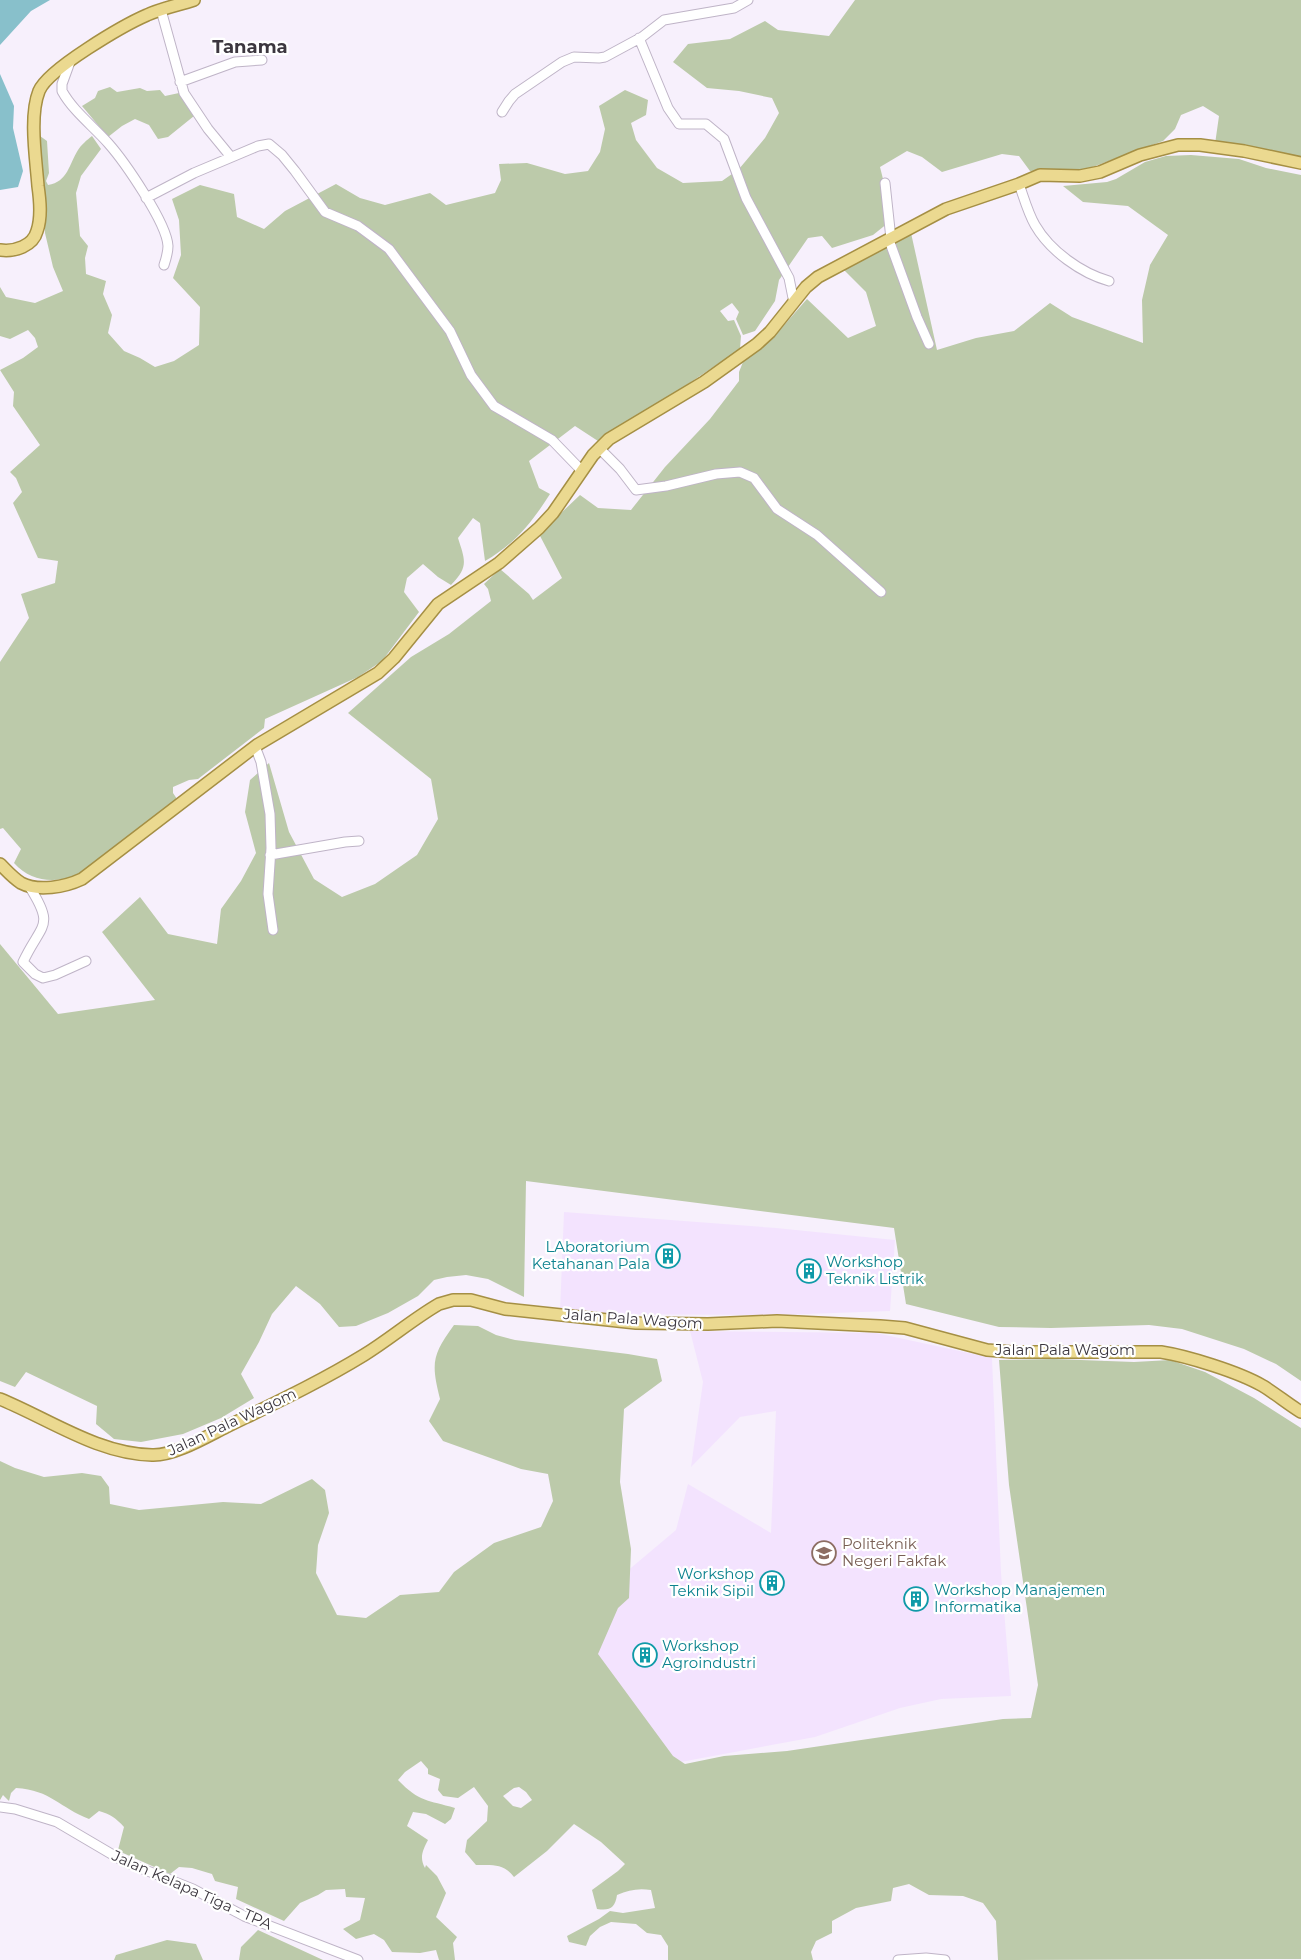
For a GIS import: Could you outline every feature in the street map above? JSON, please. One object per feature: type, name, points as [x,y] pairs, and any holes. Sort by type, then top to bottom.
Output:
[{"type":"main road","points":[[0,250],[9,251],[22,247],[34,239],[37,231],[40,219],[34,120],[39,91],[44,83],[70,62],[116,32],[161,10],[194,0]]},
{"type":"main road","points":[[0,864],[19,882],[29,886],[53,887],[82,879],[255,746],[383,670],[438,604],[499,563],[539,528],[553,513],[599,448],[704,382],[743,354],[770,332],[806,287],[818,277],[946,209],[1040,175],[1080,176],[1100,172],[1140,154],[1178,145],[1200,145],[1244,151],[1301,163]]},
{"type":"main road","name":"Jalan Pala Wagom","points":[[0,1399],[78,1436],[110,1448],[142,1454],[164,1454],[209,1436],[333,1374],[439,1304],[452,1300],[465,1300],[505,1309],[627,1322],[708,1324],[777,1321],[905,1328],[978,1348],[1012,1352],[1160,1352],[1176,1354],[1247,1379],[1262,1386],[1301,1412]]},
{"type":"street","points":[[502,112],[515,94],[562,62],[574,57],[601,58],[639,38],[664,20],[734,8],[748,0]]},
{"type":"street","points":[[161,10],[180,82],[189,102],[231,157]]},
{"type":"street","points":[[639,38],[668,108],[679,124],[706,124],[724,139],[746,198],[789,278],[794,303]]},
{"type":"street","points":[[180,82],[235,62],[262,60]]},
{"type":"street","points":[[70,62],[62,84],[63,94],[120,158],[158,218],[166,235],[168,246],[164,264]]},
{"type":"street","points":[[146,198],[194,173],[258,146],[269,144],[295,170],[325,212],[358,226],[389,249],[450,331],[471,375],[494,406],[552,440],[582,471]]},
{"type":"street","points":[[885,183],[890,240],[917,317],[929,344]]},
{"type":"street","points":[[1019,184],[1032,219],[1043,237],[1068,260],[1084,271],[1092,276],[1109,281]]},
{"type":"street","points":[[599,448],[620,469],[636,490],[666,486],[716,474],[740,472],[754,478],[777,509],[816,535],[881,592]]},
{"type":"street","points":[[255,746],[261,762],[270,814],[268,894],[273,930]]},
{"type":"street","points":[[270,855],[359,841]]},
{"type":"street","points":[[29,886],[41,904],[45,915],[43,927],[33,941],[23,962],[35,974],[43,978],[55,975],[86,961]]},
{"type":"street","name":"Jalan Kelapa Tiga - TPA","points":[[0,1807],[15,1809],[57,1822],[125,1862],[193,1889],[244,1916],[358,1960]]},
{"type":"street","points":[[898,1960],[926,1958],[946,1960]]},
{"type":"shaded area","points":[[564,1212],[776,1228],[895,1240],[890,1311],[779,1315],[585,1314],[560,1312]]},
{"type":"shaded area","name":"Politeknik Negeri Fakfak","points":[[690,1331],[876,1333],[992,1358],[1001,1573],[1011,1696],[941,1699],[900,1708],[815,1737],[670,1764],[607,1726],[587,1605],[676,1530],[688,1484],[771,1533],[776,1411],[740,1417],[691,1467],[703,1382]]},
{"type":"green space","points":[[855,0],[1301,0],[1301,162],[1215,144],[1219,116],[1203,106],[1181,115],[1175,129],[1163,141],[1087,169],[1030,171],[1019,156],[1002,154],[942,172],[922,157],[907,151],[880,167],[893,219],[873,235],[832,248],[822,236],[808,238],[779,280],[775,301],[755,331],[743,335],[736,319],[739,312],[732,303],[720,311],[728,321],[734,320],[741,336],[740,349],[598,441],[575,426],[529,461],[539,488],[550,494],[522,532],[495,555],[485,561],[480,523],[473,518],[458,538],[464,563],[461,573],[451,585],[423,564],[407,578],[404,592],[419,612],[382,661],[358,677],[265,719],[264,728],[198,779],[189,780],[173,787],[173,793],[177,799],[76,876],[59,880],[43,879],[28,874],[14,863],[21,849],[3,828],[0,829],[0,662],[29,618],[21,594],[55,583],[58,561],[38,558],[13,503],[22,492],[16,478],[10,472],[40,445],[13,406],[14,392],[0,370],[23,358],[38,347],[35,338],[28,330],[10,339],[0,336],[0,287],[6,297],[35,303],[63,291],[53,267],[45,233],[40,136],[47,141],[49,173],[46,181],[48,185],[55,183],[64,176],[79,148],[92,136],[101,149],[81,176],[76,193],[80,236],[88,246],[85,258],[86,274],[106,281],[103,294],[112,315],[108,333],[124,351],[155,367],[174,361],[199,345],[200,307],[173,278],[181,255],[179,220],[172,199],[200,185],[234,194],[237,217],[264,229],[285,211],[336,184],[360,198],[385,205],[430,193],[446,205],[495,193],[501,180],[499,164],[527,163],[565,174],[588,171],[600,152],[605,129],[599,106],[625,90],[648,100],[646,115],[631,123],[636,140],[657,168],[683,183],[722,181],[739,169],[765,138],[779,113],[772,98],[739,91],[707,88],[673,62],[688,44],[730,39],[765,21],[778,30],[829,36]]},
{"type":"green space","points":[[110,87],[117,92],[140,88],[147,91],[160,90],[165,96],[179,93],[194,116],[168,137],[158,139],[149,125],[135,119],[108,137],[82,106],[95,98],[98,91]]},
{"type":"green space","points":[[1191,155],[1239,159],[1266,168],[1301,175],[1301,1381],[1276,1364],[1244,1349],[1182,1329],[1149,1325],[1051,1328],[999,1327],[906,1304],[894,1228],[526,1181],[524,1297],[488,1279],[466,1275],[447,1277],[434,1280],[418,1296],[388,1313],[356,1326],[339,1327],[320,1304],[296,1286],[272,1314],[241,1374],[254,1398],[221,1418],[183,1434],[141,1442],[114,1439],[96,1424],[97,1406],[26,1372],[15,1387],[0,1381],[0,944],[58,1014],[155,1000],[102,932],[140,897],[168,934],[217,944],[221,909],[241,881],[256,853],[245,812],[250,780],[269,763],[289,832],[314,879],[342,897],[375,884],[417,855],[438,819],[431,779],[348,713],[411,657],[449,634],[491,601],[488,589],[484,584],[500,569],[529,594],[533,600],[562,578],[539,534],[580,495],[598,508],[631,510],[665,467],[710,419],[739,381],[739,372],[745,357],[779,331],[807,299],[848,338],[876,326],[866,292],[843,269],[911,233],[937,350],[976,338],[1014,331],[1050,303],[1072,317],[1143,343],[1142,300],[1150,265],[1168,235],[1128,206],[1083,202],[1063,186],[1107,182],[1116,179],[1145,162],[1166,156]]},
{"type":"green space","points":[[454,1325],[478,1326],[496,1335],[515,1340],[657,1359],[662,1381],[624,1409],[620,1482],[631,1549],[629,1598],[618,1608],[598,1654],[673,1756],[685,1764],[724,1756],[787,1751],[1003,1719],[1031,1718],[1038,1685],[1009,1485],[999,1360],[1054,1359],[1134,1362],[1170,1360],[1205,1372],[1254,1398],[1301,1428],[1301,1959],[998,1960],[996,1921],[983,1903],[963,1896],[929,1895],[909,1884],[893,1888],[891,1901],[856,1908],[832,1921],[832,1933],[816,1941],[811,1952],[813,1960],[668,1960],[668,1946],[661,1935],[647,1933],[636,1924],[611,1922],[600,1927],[590,1936],[586,1946],[569,1942],[567,1936],[610,1911],[623,1913],[655,1908],[651,1890],[638,1889],[621,1893],[617,1895],[615,1903],[611,1908],[597,1909],[592,1890],[625,1864],[601,1842],[574,1824],[547,1851],[514,1877],[502,1867],[476,1865],[465,1852],[467,1840],[487,1821],[488,1806],[474,1787],[458,1798],[443,1796],[438,1790],[440,1779],[428,1774],[428,1769],[421,1761],[405,1772],[398,1780],[418,1796],[455,1808],[451,1819],[445,1824],[426,1814],[413,1812],[407,1826],[428,1840],[422,1854],[423,1864],[425,1868],[426,1865],[437,1876],[446,1893],[436,1917],[457,1937],[453,1943],[455,1960],[439,1960],[436,1950],[420,1953],[392,1952],[384,1940],[374,1934],[356,1939],[343,1929],[360,1920],[365,1898],[346,1897],[345,1889],[326,1890],[300,1903],[284,1921],[236,1899],[238,1887],[215,1881],[212,1874],[192,1868],[179,1867],[170,1874],[123,1853],[118,1850],[124,1827],[115,1819],[99,1811],[89,1819],[47,1796],[28,1789],[16,1788],[11,1793],[9,1801],[3,1795],[0,1800],[0,1461],[44,1477],[82,1473],[101,1476],[109,1487],[110,1504],[139,1510],[223,1502],[261,1504],[312,1479],[325,1490],[329,1513],[318,1545],[316,1573],[337,1615],[366,1618],[400,1595],[439,1592],[454,1572],[494,1543],[541,1527],[553,1501],[548,1474],[521,1469],[443,1441],[429,1421],[440,1399],[435,1376],[435,1360],[441,1344]],"holes":[[[519,1787],[532,1800],[521,1808],[513,1806],[503,1796],[514,1788]]]},
{"type":"green space","points":[[258,1930],[323,1960],[239,1960],[241,1947]]},
{"type":"green space","points":[[167,1940],[196,1944],[203,1960],[114,1960],[116,1955]]},
{"type":"water","points":[[0,0],[50,0],[31,11],[0,45]]},
{"type":"water","points":[[0,74],[14,106],[13,128],[23,171],[18,187],[0,190]]},
{"type":"place","name":"LAboratorium Ketahanan Pala","points":[[668,1256]]},
{"type":"place","name":"Workshop Teknik Listrik","points":[[809,1271]]},
{"type":"place","name":"Politeknik Negeri Fakfak","points":[[824,1553]]},
{"type":"place","name":"Workshop Teknik Sipil","points":[[772,1583]]},
{"type":"place","name":"Workshop Manajemen Informatika","points":[[916,1599]]},
{"type":"place","name":"Workshop Agroindustri","points":[[645,1655]]},
{"type":"district","name":"Tanama","points":[[250,47]]}]
